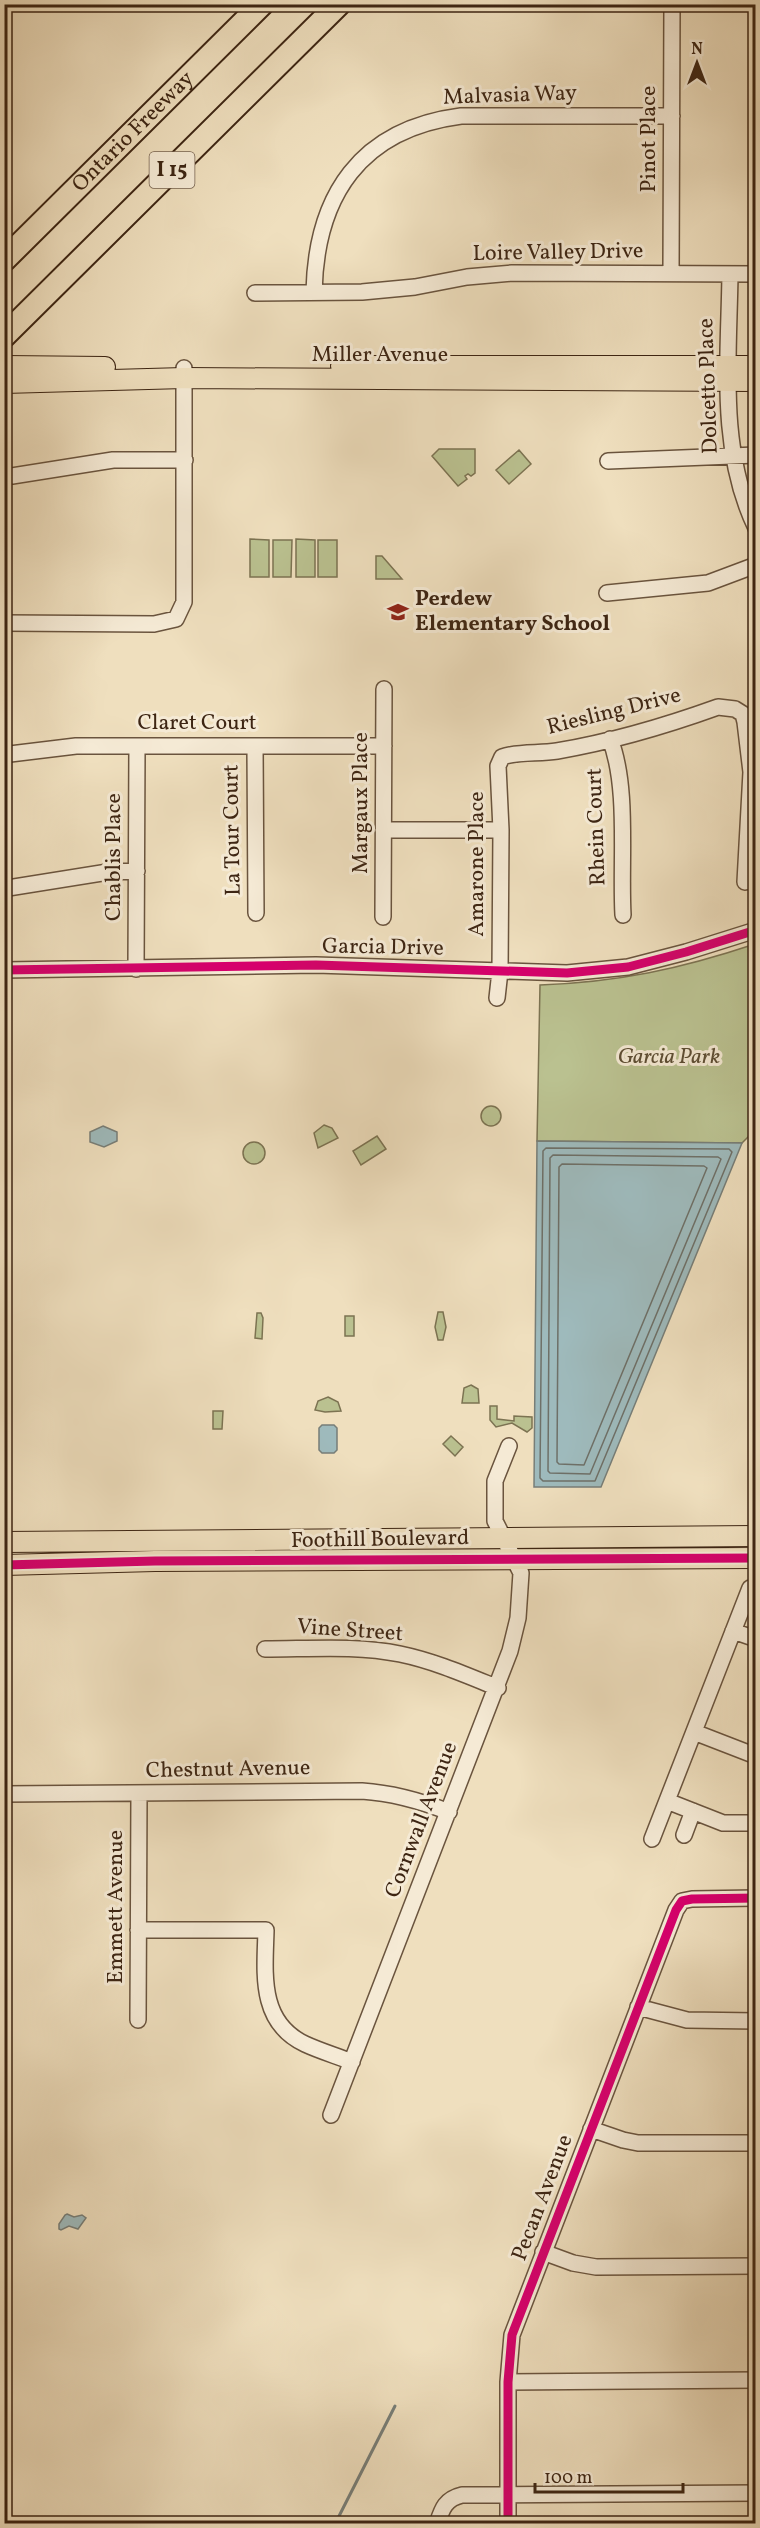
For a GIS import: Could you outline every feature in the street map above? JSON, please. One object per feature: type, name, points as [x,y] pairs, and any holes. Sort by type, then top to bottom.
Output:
[{"type":"highway","name":"Ontario Freeway","points":[[4,260],[262,4]]},
{"type":"highway","name":"I 15","points":[[4,336],[339,4]]},
{"type":"main road","name":"Miller Avenue","points":[[4,366],[184,373],[729,374],[756,381]]},
{"type":"main road","name":"Miller Avenue","points":[[729,374],[756,366]]},
{"type":"main road","name":"Miller Avenue","points":[[4,383],[184,373]]},
{"type":"main road","name":"Foothill Boulevard","points":[[4,1542],[756,1536]]},
{"type":"main road","name":"Foothill Boulevard","points":[[4,1565],[756,1557]]},
{"type":"street","name":"Pinot Place","points":[[671,273],[672,4]]},
{"type":"street","name":"Malvasia Way","points":[[314,292],[316,252],[331,202],[345,180],[365,158],[400,133],[429,122],[461,116],[672,116]]},
{"type":"street","name":"Loire Valley Drive","points":[[255,292],[362,292],[415,287],[466,277],[512,273],[756,274]]},
{"type":"street","name":"Dolcetto Place","points":[[730,274],[729,374],[733,456],[745,502],[756,528]]},
{"type":"street","points":[[4,623],[154,624],[176,620],[184,602],[184,373]]},
{"type":"street","points":[[608,461],[756,455]]},
{"type":"street","points":[[12,476],[113,460],[185,460]]},
{"type":"street","points":[[607,592],[708,583],[756,566]]},
{"type":"street","name":"Margaux Place","points":[[383,917],[384,689]]},
{"type":"street","name":"Riesling Drive","points":[[502,757],[557,751],[610,739],[726,706],[743,714],[753,800]]},
{"type":"street","name":"Rhein Court","points":[[610,739],[617,756],[621,786],[623,915]]},
{"type":"street","name":"Claret Court","points":[[10,754],[76,746],[384,746]]},
{"type":"street","name":"Chablis Place","points":[[136,969],[137,746]]},
{"type":"street","name":"La Tour Court","points":[[255,746],[256,913]]},
{"type":"street","name":"Amarone Place","points":[[497,998],[500,970],[501,830],[498,766],[502,757]]},
{"type":"street","points":[[745,882],[753,800]]},
{"type":"street","points":[[383,830],[501,830]]},
{"type":"street","points":[[8,888],[108,872],[137,871]]},
{"type":"street","name":"Garcia Drive","points":[[4,970],[316,965],[567,973],[628,967],[756,930]]},
{"type":"street","name":"Cornwall Avenue","points":[[331,2115],[498,1688],[510,1651],[518,1618],[521,1573],[495,1521],[495,1481],[509,1446]]},
{"type":"street","points":[[652,1839],[750,1588]]},
{"type":"street","points":[[733,1631],[756,1639]]},
{"type":"street","name":"Vine Street","points":[[265,1649],[343,1648],[400,1654],[441,1666],[498,1688]]},
{"type":"street","points":[[694,1732],[756,1756]]},
{"type":"street","name":"Chestnut Avenue","points":[[4,1794],[373,1792],[422,1802],[449,1812]]},
{"type":"street","name":"Emmett Avenue","points":[[138,2020],[139,1794]]},
{"type":"street","points":[[667,1801],[723,1823],[756,1823]]},
{"type":"street","points":[[684,1835],[693,1811]]},
{"type":"street","name":"Pecan Avenue","points":[[508,2523],[508,2382],[512,2335],[676,1910],[682,1902],[692,1899],[756,1898]]},
{"type":"street","points":[[138,1930],[266,1930],[265,1984],[268,2003],[274,2018],[287,2032],[303,2043],[352,2062]]},
{"type":"street","points":[[638,2007],[687,2020],[756,2021]]},
{"type":"street","points":[[591,2129],[638,2143],[756,2143]]},
{"type":"street","points":[[543,2252],[573,2264],[596,2267],[756,2266]]},
{"type":"street","points":[[508,2382],[756,2380]]},
{"type":"street","points":[[437,2523],[444,2505],[455,2497],[756,2493]]},
{"type":"green space","points":[[439,449],[475,449],[475,473],[465,476],[467,479],[458,486],[432,456]]},
{"type":"green space","points":[[519,450],[531,464],[509,484],[496,470]]},
{"type":"green space","points":[[250,539],[269,540],[269,577],[250,577]]},
{"type":"green space","points":[[296,539],[315,540],[315,577],[296,577]]},
{"type":"green space","points":[[273,540],[292,540],[291,577],[273,577]]},
{"type":"green space","points":[[318,540],[337,540],[337,577],[318,577]]},
{"type":"green space","points":[[376,556],[382,556],[402,579],[376,579]]},
{"type":"green space","name":"Garcia Park","points":[[755,944],[755,1130],[742,1143],[537,1141],[540,985],[596,981],[649,973],[701,961]]},
{"type":"green space","points":[[491,1106],[498,1109],[501,1116],[498,1123],[491,1126],[484,1123],[481,1116],[484,1109]]},
{"type":"green space","points":[[324,1125],[332,1128],[338,1138],[318,1148],[314,1133]]},
{"type":"green space","points":[[377,1136],[386,1149],[361,1165],[353,1151]]},
{"type":"green space","points":[[254,1142],[262,1145],[265,1153],[262,1161],[254,1164],[246,1161],[243,1153],[246,1145]]},
{"type":"green space","points":[[438,1312],[443,1312],[446,1327],[443,1340],[438,1340],[435,1327]]},
{"type":"green space","points":[[257,1313],[261,1313],[263,1318],[262,1339],[255,1338]]},
{"type":"green space","points":[[345,1316],[354,1316],[354,1336],[345,1336]]},
{"type":"green space","points":[[471,1385],[478,1389],[479,1403],[462,1403],[464,1388]]},
{"type":"green space","points":[[328,1397],[338,1402],[341,1411],[315,1410],[318,1401]]},
{"type":"green space","points":[[490,1406],[497,1406],[497,1419],[514,1421],[514,1416],[532,1417],[532,1428],[527,1432],[512,1423],[496,1427],[490,1420]]},
{"type":"green space","points":[[213,1411],[223,1411],[222,1429],[213,1429]]},
{"type":"green space","points":[[451,1436],[463,1447],[455,1456],[443,1444]]},
{"type":"water","points":[[103,1126],[117,1132],[117,1141],[104,1147],[90,1142],[90,1132]]},
{"type":"water","points":[[537,1141],[742,1143],[601,1487],[534,1487]]},
{"type":"water","points":[[322,1425],[334,1425],[337,1428],[337,1450],[334,1453],[322,1453],[319,1450],[319,1428]]},
{"type":"water","points":[[67,2214],[74,2217],[82,2215],[86,2218],[78,2229],[69,2226],[61,2230],[59,2224]]},
{"type":"waterway","points":[[335,2524],[395,2406]]},
{"type":"cycle path","points":[[4,970],[316,965],[567,973],[628,967],[756,930]]},
{"type":"cycle path","points":[[4,1565],[155,1561],[756,1558]]},
{"type":"cycle path","points":[[508,2524],[508,2382],[512,2335],[676,1910],[682,1901],[692,1899],[756,1898]]},
{"type":"place","name":"Perdew Elementary School","points":[[398,612]]}]
